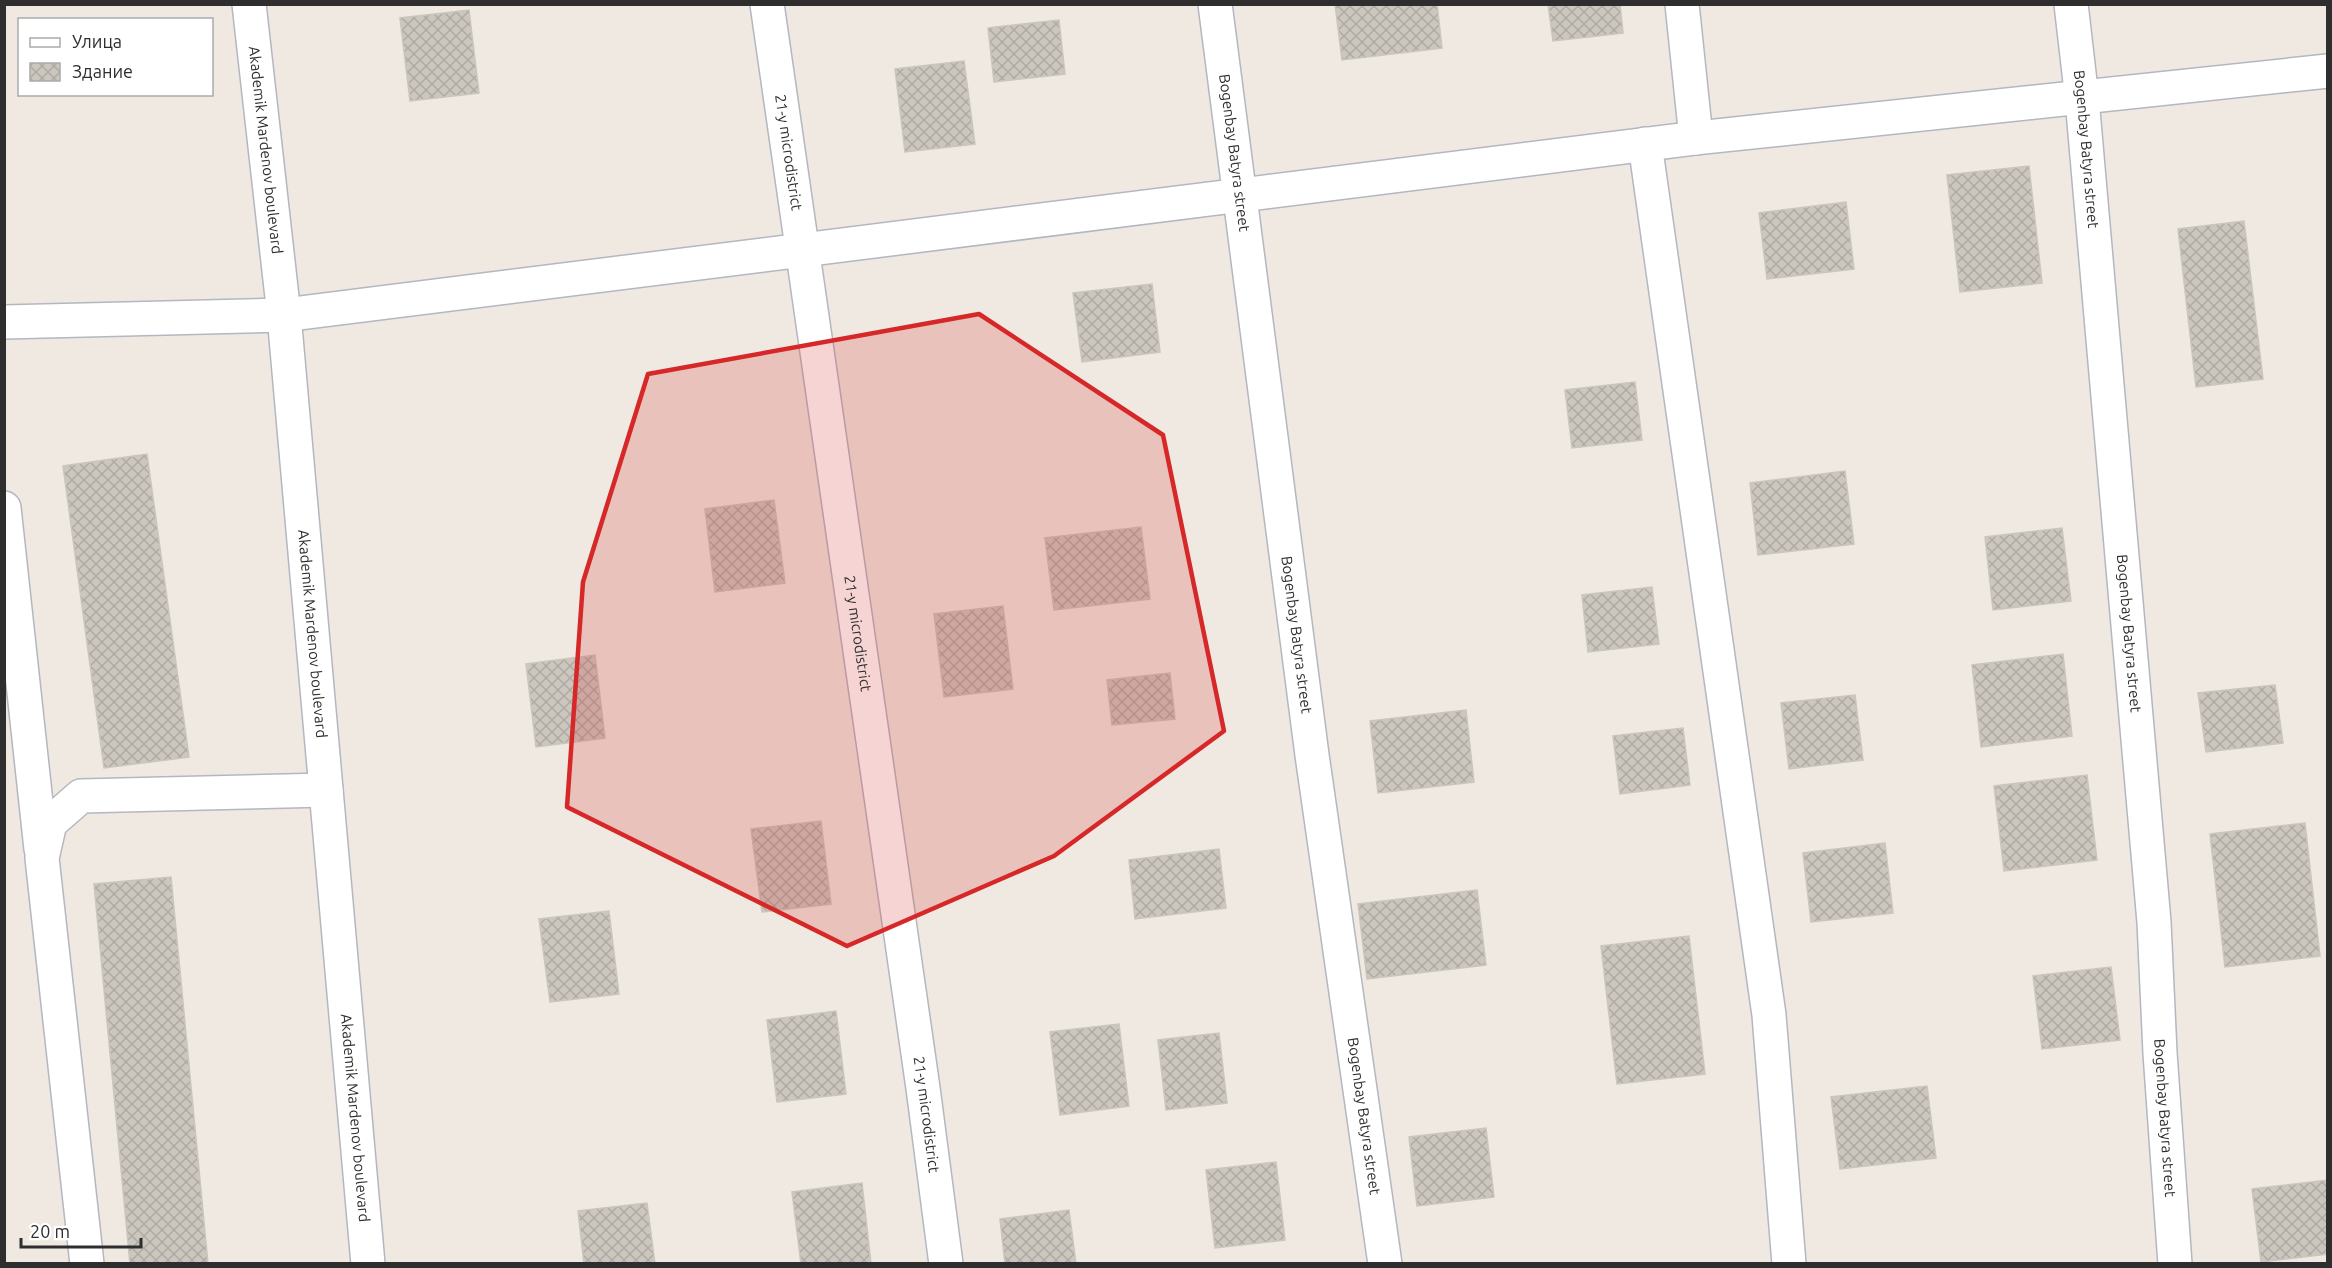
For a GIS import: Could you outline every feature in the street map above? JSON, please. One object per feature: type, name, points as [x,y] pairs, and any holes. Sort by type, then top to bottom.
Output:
[{"type":"street","name":"Akademik Mardenov boulevard","points":[[249,4],[284,315],[368,1263]]},
{"type":"street","name":"21-y microdistrict","points":[[767,4],[946,1263]]},
{"type":"street","name":"Bogenbay Batyra street","points":[[1215,4],[1311,755],[1385,1263]]},
{"type":"street","points":[[1682,4],[1696,138]]},
{"type":"street","name":"Bogenbay Batyra street","points":[[2071,4],[2082,99],[2154,922],[2160,1053],[2175,1263]]},
{"type":"street","points":[[4,322],[284,315],[1645,144],[2328,71]]},
{"type":"street","points":[[1645,144],[1768,1015],[1789,1263]]},
{"type":"street","points":[[4,508],[87,1263]]},
{"type":"street","points":[[42,858],[50,823],[81,796],[326,790]]},
{"type":"highlighted area","points":[[979,314],[1163,435],[1224,731],[1054,856],[847,946],[567,807],[583,582],[648,374]]},
{"type":"building","points":[[1335,4],[1437,4],[1442,48],[1342,60]]},
{"type":"building","points":[[1548,4],[1620,4],[1623,33],[1553,41]]},
{"type":"building","points":[[469,10],[479,93],[410,101],[400,18]]},
{"type":"building","points":[[1059,20],[1065,74],[994,82],[988,28]]},
{"type":"building","points":[[964,61],[975,144],[905,152],[895,69]]},
{"type":"building","points":[[2029,166],[2042,283],[1960,292],[1947,175]]},
{"type":"building","points":[[1846,202],[1854,269],[1767,279],[1759,213]]},
{"type":"building","points":[[2244,221],[2263,379],[2196,387],[2178,229]]},
{"type":"building","points":[[1152,284],[1160,352],[1082,362],[1073,293]]},
{"type":"building","points":[[1635,382],[1642,440],[1572,448],[1565,390]]},
{"type":"building","points":[[147,454],[189,757],[104,768],[63,466]]},
{"type":"building","points":[[1845,471],[1854,544],[1758,555],[1750,483]]},
{"type":"building","points":[[774,500],[785,583],[715,592],[705,509]]},
{"type":"building","points":[[1141,527],[1150,599],[1054,610],[1045,538]]},
{"type":"building","points":[[2062,528],[2071,601],[1993,610],[1985,537]]},
{"type":"building","points":[[1652,587],[1659,644],[1588,652],[1582,595]]},
{"type":"building","points":[[1003,606],[1013,689],[944,697],[934,614]]},
{"type":"building","points":[[2063,654],[2072,736],[1981,747],[1972,665]]},
{"type":"building","points":[[595,655],[605,738],[536,747],[526,664]]},
{"type":"building","points":[[1170,673],[1175,719],[1112,725],[1107,680]]},
{"type":"building","points":[[2275,685],[2283,743],[2206,752],[2198,693]]},
{"type":"building","points":[[1855,695],[1863,760],[1789,769],[1781,703]]},
{"type":"building","points":[[1466,710],[1474,782],[1378,793],[1370,721]]},
{"type":"building","points":[[1683,728],[1690,785],[1620,794],[1613,736]]},
{"type":"building","points":[[2087,775],[2097,860],[2004,871],[1994,786]]},
{"type":"building","points":[[821,821],[831,904],[762,912],[751,829]]},
{"type":"building","points":[[2305,823],[2320,956],[2225,967],[2210,834]]},
{"type":"building","points":[[1885,843],[1893,913],[1811,922],[1803,853]]},
{"type":"building","points":[[1219,849],[1226,908],[1135,919],[1129,860]]},
{"type":"building","points":[[171,877],[208,1264],[130,1264],[94,884]]},
{"type":"building","points":[[1477,890],[1486,965],[1367,979],[1358,904]]},
{"type":"building","points":[[609,911],[619,994],[550,1002],[539,919]]},
{"type":"building","points":[[1689,936],[1705,1074],[1617,1084],[1601,946]]},
{"type":"building","points":[[2111,967],[2120,1040],[2042,1049],[2033,976]]},
{"type":"building","points":[[836,1011],[846,1094],[777,1102],[767,1020]]},
{"type":"building","points":[[1119,1024],[1129,1106],[1060,1115],[1050,1032]]},
{"type":"building","points":[[1219,1033],[1227,1103],[1166,1110],[1158,1040]]},
{"type":"building","points":[[1927,1086],[1936,1158],[1840,1169],[1831,1097]]},
{"type":"building","points":[[1486,1128],[1494,1197],[1417,1206],[1409,1137]]},
{"type":"building","points":[[1276,1162],[1285,1240],[1215,1248],[1206,1170]]},
{"type":"building","points":[[2328,1180],[2328,1254],[2261,1262],[2252,1189]]},
{"type":"building","points":[[862,1183],[871,1264],[801,1264],[792,1192]]},
{"type":"building","points":[[647,1203],[655,1264],[584,1264],[578,1211]]},
{"type":"building","points":[[1069,1210],[1076,1264],[1005,1264],[1000,1219]]}]
